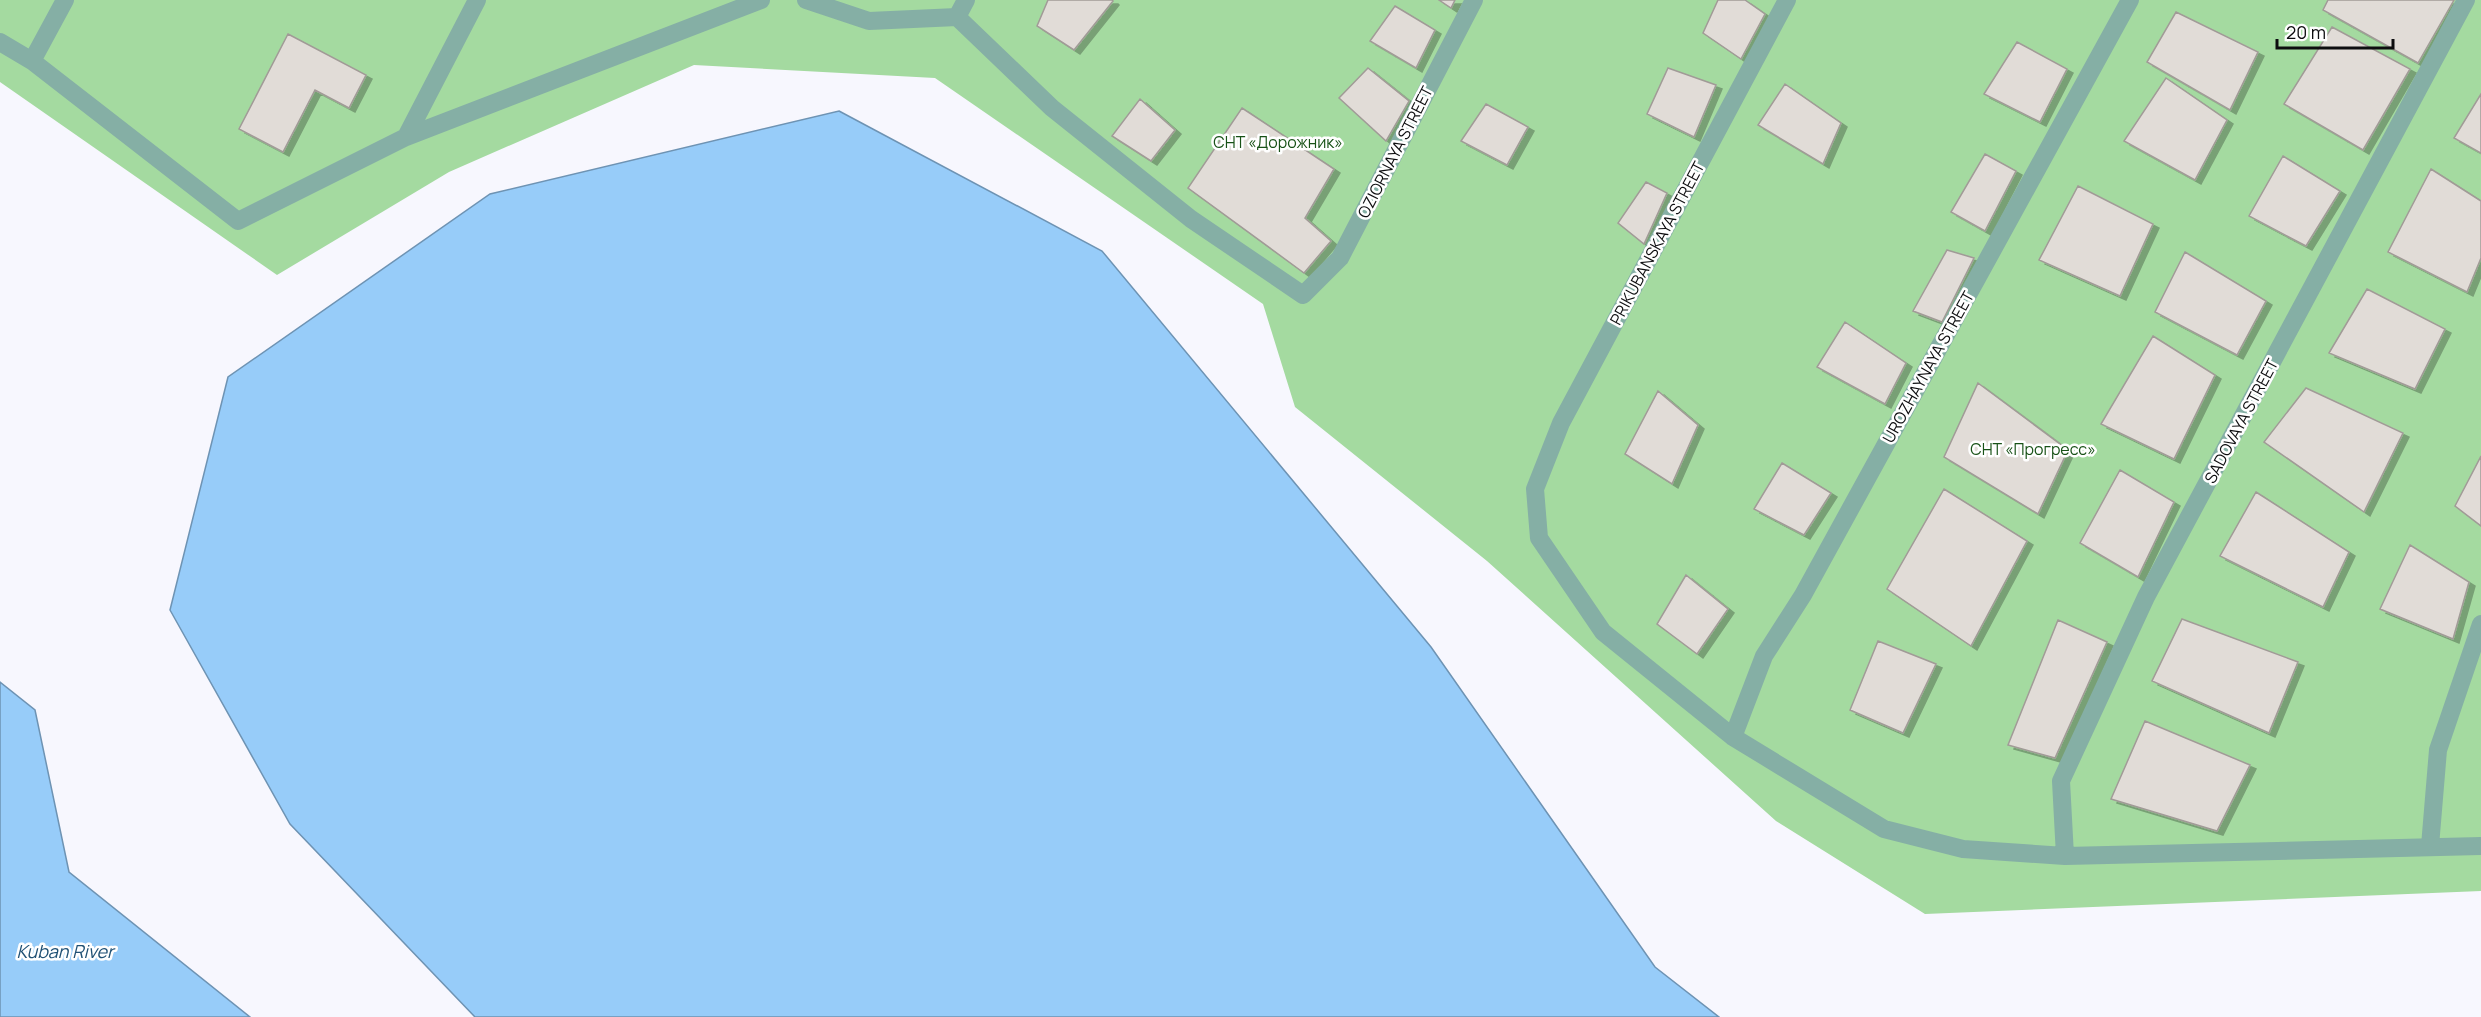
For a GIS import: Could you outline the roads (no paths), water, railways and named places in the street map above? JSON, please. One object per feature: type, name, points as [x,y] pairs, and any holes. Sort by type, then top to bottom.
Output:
[{"type":"street","points":[[32,61],[65,0]]},
{"type":"street","points":[[406,137],[477,0]]},
{"type":"street","points":[[0,42],[32,61],[238,221],[406,137],[761,0]]},
{"type":"street","points":[[806,0],[869,21],[957,17],[966,0]]},
{"type":"street","name":"OZIORNAYA STREET","points":[[957,17],[1052,108],[1116,160],[1191,219],[1303,295],[1340,258],[1474,0]]},
{"type":"street","name":"PRIKUBANSKAYA STREET","points":[[1733,737],[1603,632],[1539,538],[1535,489],[1561,423],[1787,0]]},
{"type":"street","name":"UROZHAYNAYA STREET","points":[[1733,737],[1764,656],[1809,585],[2130,0]]},
{"type":"street","name":"SADOVAYA STREET","points":[[2065,856],[2061,781],[2146,597],[2466,0]]},
{"type":"street","points":[[2430,846],[2438,750],[2481,624]]},
{"type":"street","points":[[1733,737],[1884,829],[1963,849],[2065,856],[2481,846]]},
{"type":"water","points":[[839,111],[1102,251],[1431,647],[1655,967],[1719,1017],[475,1017],[290,824],[170,610],[228,377],[490,194]]},
{"type":"water","name":"Kuban River","points":[[0,682],[35,710],[69,872],[250,1017],[0,1017]]},
{"type":"park label","name":"СНТ «Дорожник»","points":[[1278,142]]},
{"type":"park label","name":"СНТ «Прогресс»","points":[[2033,449]]}]
